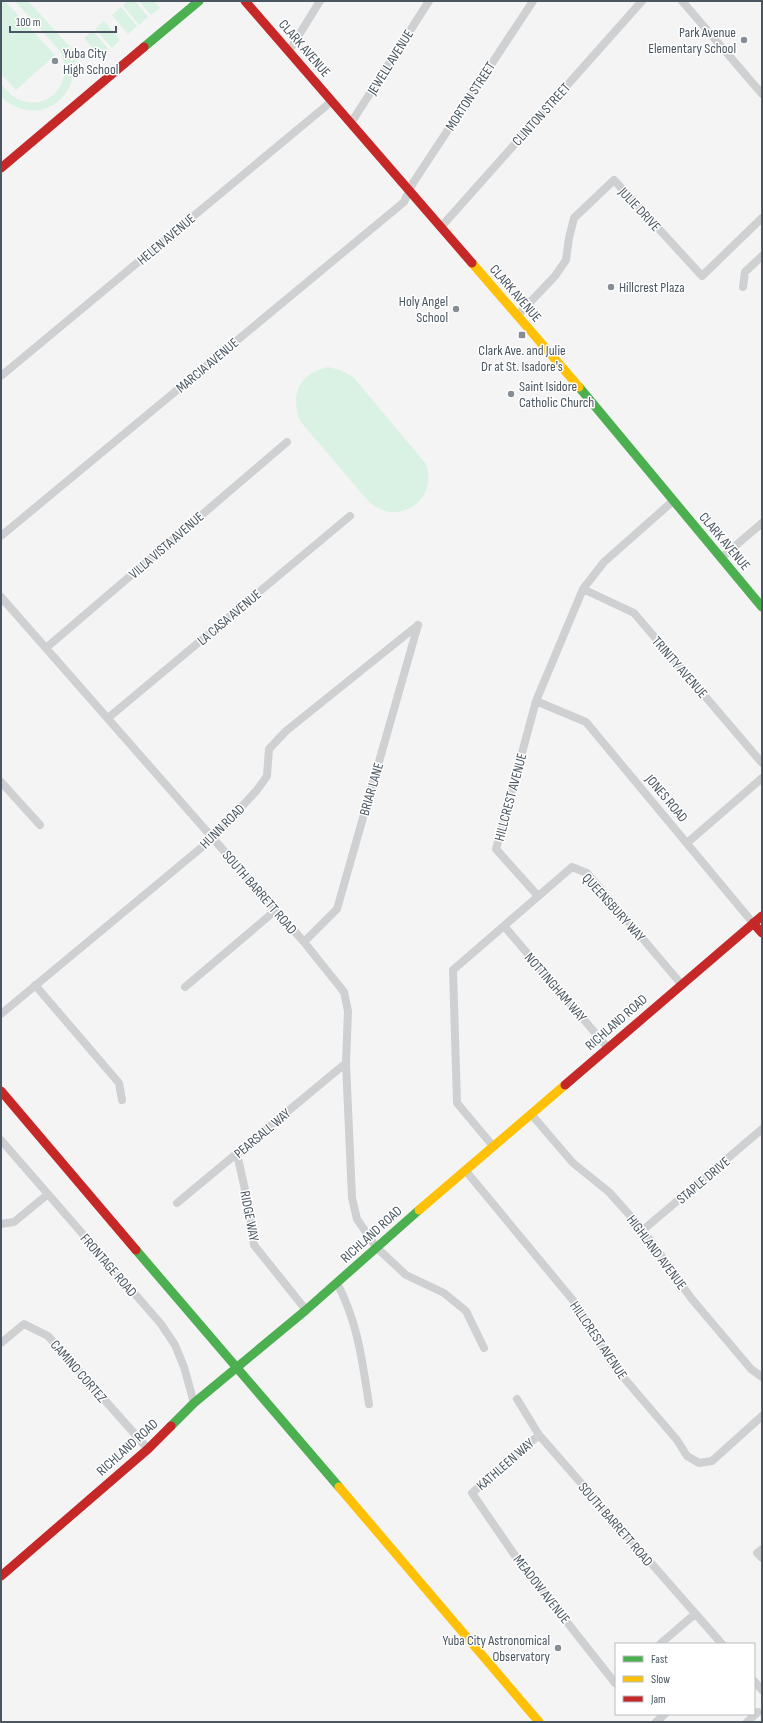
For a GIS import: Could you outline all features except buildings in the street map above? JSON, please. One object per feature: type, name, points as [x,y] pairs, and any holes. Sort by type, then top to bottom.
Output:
[{"type":"main road","points":[[1,168],[199,1]]},
{"type":"main road","name":"CLARK AVENUE","points":[[245,1],[603,415],[762,607]]},
{"type":"main road","name":"RICHLAND ROAD","points":[[1,1576],[148,1449],[194,1403],[337,1284],[376,1247],[762,916]]},
{"type":"main road","name":"JONES ROAD","points":[[753,923],[762,933]]},
{"type":"main road","points":[[1,1091],[539,1722]]},
{"type":"street","points":[[289,51],[320,1]]},
{"type":"street","name":"JEWELL AVENUE","points":[[351,123],[429,1]]},
{"type":"street","name":"MORTON STREET","points":[[409,191],[532,1]]},
{"type":"street","name":"CLINTON STREET","points":[[441,227],[642,1]]},
{"type":"street","points":[[682,1],[761,93]]},
{"type":"street","name":"HELEN AVENUE","points":[[1,376],[332,101]]},
{"type":"street","name":"JULIE DRIVE","points":[[517,316],[528,307],[555,276],[566,260],[574,218],[614,180],[702,276],[762,218]]},
{"type":"street","name":"MARCIA AVENUE","points":[[1,536],[401,204],[409,191]]},
{"type":"street","points":[[743,287],[745,272],[762,256]]},
{"type":"street","name":"VILLA VISTA AVENUE","points":[[46,648],[286,442]]},
{"type":"street","name":"HILLCREST AVENUE","points":[[538,896],[496,848],[536,701],[584,589],[604,562],[673,501]]},
{"type":"street","name":"LA CASA AVENUE","points":[[108,718],[350,516]]},
{"type":"street","points":[[721,558],[762,523]]},
{"type":"street","name":"TRINITY AVENUE","points":[[584,589],[634,613],[762,762]]},
{"type":"street","name":"SOUTH BARRETT ROAD","points":[[1,597],[304,942],[344,992],[348,1011],[346,1063],[352,1198],[357,1219],[376,1247],[406,1275],[444,1293],[466,1311],[484,1348]]},
{"type":"street","name":"HUNN ROAD","points":[[1,1014],[213,838],[257,790],[267,776],[268,749],[286,731],[418,625]]},
{"type":"street","name":"BRIAR LANE","points":[[304,942],[337,909],[418,625]]},
{"type":"street","name":"JONES ROAD","points":[[536,701],[586,722],[753,923]]},
{"type":"street","points":[[687,843],[762,778]]},
{"type":"street","points":[[1,782],[40,825]]},
{"type":"street","name":"QUEENSBURY WAY","points":[[538,896],[572,867],[587,873],[682,984]]},
{"type":"street","points":[[493,1146],[457,1103],[453,970],[538,896]]},
{"type":"street","points":[[186,987],[276,910]]},
{"type":"street","name":"NOTTINGHAM WAY","points":[[504,926],[608,1048]]},
{"type":"street","points":[[35,985],[119,1083],[122,1100]]},
{"type":"street","name":"PEARSALL WAY","points":[[177,1203],[346,1063]]},
{"type":"street","name":"HIGHLAND AVENUE","points":[[531,1114],[573,1163],[609,1192],[643,1230],[691,1298],[751,1369],[762,1377]]},
{"type":"street","name":"STAPLE DRIVE","points":[[643,1230],[762,1129]]},
{"type":"street","name":"FRONTAGE ROAD","points":[[1,1140],[161,1324],[175,1345],[184,1367],[194,1403]]},
{"type":"street","name":"RIDGE WAY","points":[[237,1154],[248,1203],[254,1245],[306,1310]]},
{"type":"street","name":"HILLCREST AVENUE","points":[[465,1170],[576,1304],[612,1364],[677,1440],[687,1456],[700,1464],[712,1461],[762,1416]]},
{"type":"street","points":[[1,1224],[14,1222],[48,1194]]},
{"type":"street","points":[[337,1284],[348,1304],[358,1336],[369,1404]]},
{"type":"street","name":"CAMINO CORTEZ","points":[[1,1344],[24,1324],[48,1336],[148,1449]]},
{"type":"street","name":"SOUTH BARRETT ROAD","points":[[517,1399],[539,1435],[721,1643]]},
{"type":"street","name":"KATHLEEN WAY","points":[[472,1493],[539,1435]]},
{"type":"street","name":"MEADOW AVENUE","points":[[472,1493],[518,1560],[615,1682]]},
{"type":"street","points":[[762,1549],[757,1553],[762,1558]]},
{"type":"street","points":[[661,1643],[695,1614]]},
{"type":"street","points":[[755,1682],[762,1690]]},
{"type":"street","points":[[755,1715],[758,1712]]},
{"type":"street","points":[[656,1722],[664,1715]]},
{"type":"street","points":[[747,1722],[755,1715]]},
{"type":"green space","points":[[1,1],[5,1],[55,55],[16,90],[1,74]]},
{"type":"green space","points":[[15,1],[28,1],[80,58],[74,64],[72,78],[67,91],[60,100],[50,107],[38,110],[26,110],[13,106],[1,97],[1,84],[17,99],[31,102],[41,101],[50,97],[57,90],[62,82],[64,72],[64,62],[60,51]]},
{"type":"green space","points":[[129,1],[135,1],[148,17],[139,25],[123,5]]},
{"type":"green space","points":[[139,1],[154,1],[160,8],[151,15]]},
{"type":"green space","points":[[121,7],[137,26],[128,34],[112,15]]},
{"type":"green space","points":[[104,21],[120,40],[112,48],[95,29]]},
{"type":"green space","points":[[93,31],[109,50],[100,57],[84,38]]},
{"type":"green space","points":[[328,367],[340,370],[353,377],[426,464],[428,482],[426,491],[416,504],[408,509],[400,512],[390,512],[380,509],[370,503],[300,421],[296,402],[299,386],[310,374]]},
{"type":"traffic: fast","points":[[144,47],[199,1]]},
{"type":"traffic: fast","points":[[579,387],[762,607]]},
{"type":"traffic: fast","points":[[171,1426],[194,1403],[306,1310],[419,1210]]},
{"type":"traffic: fast","points":[[136,1250],[339,1487]]},
{"type":"traffic: slow","points":[[472,263],[579,387]]},
{"type":"traffic: slow","points":[[419,1210],[565,1085]]},
{"type":"traffic: slow","points":[[339,1487],[539,1722]]},
{"type":"traffic: jam","points":[[245,1],[472,263]]},
{"type":"traffic: jam","points":[[1,168],[144,47]]},
{"type":"traffic: jam","points":[[565,1085],[762,916]]},
{"type":"traffic: jam","points":[[753,923],[762,933]]},
{"type":"traffic: jam","points":[[1,1091],[136,1250]]},
{"type":"traffic: jam","points":[[1,1576],[148,1449],[171,1426]]},
{"type":"place","name":"Park Avenue Elementary School","points":[[744,40]]},
{"type":"place","name":"Yuba City High School","points":[[55,61]]},
{"type":"place","name":"Hillcrest Plaza","points":[[611,287]]},
{"type":"place","name":"Holy Angel School","points":[[456,309]]},
{"type":"place","name":"Clark Ave. and Julie Dr at St. Isadore's","points":[[522,335]]},
{"type":"place","name":"Saint Isidore Catholic Church","points":[[511,394]]},
{"type":"place","name":"Yuba City Astronomical Observatory","points":[[558,1648]]}]
